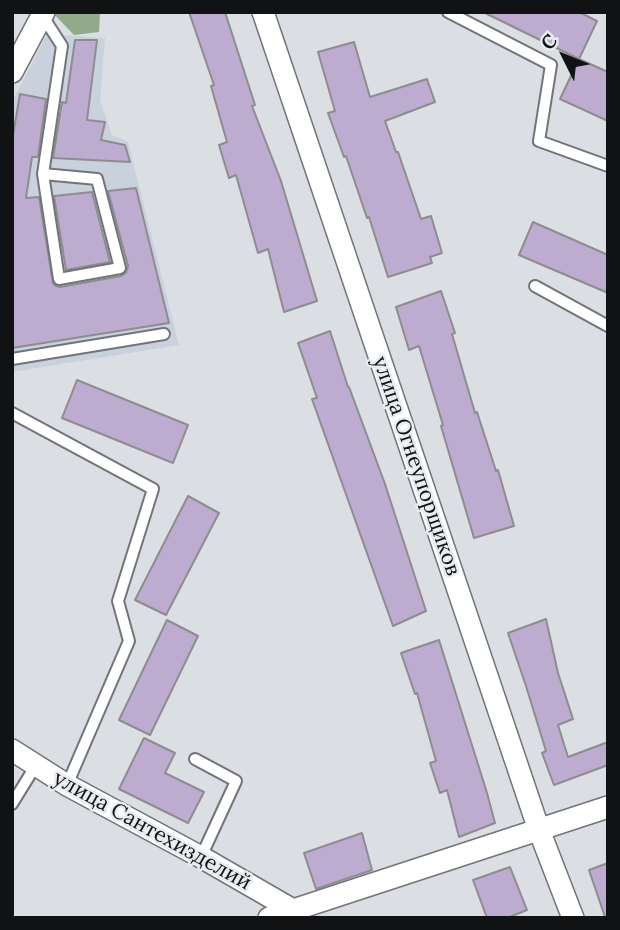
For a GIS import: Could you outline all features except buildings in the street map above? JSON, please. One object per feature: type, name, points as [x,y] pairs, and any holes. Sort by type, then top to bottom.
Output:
[{"type":"street","name":"улица Огнеупорщиков","points":[[263,12],[539,830],[573,918]]},
{"type":"street","points":[[12,72],[43,14]]},
{"type":"street","name":"улица Сантехизделий","points":[[12,750],[67,785],[201,857],[293,911]]},
{"type":"street","points":[[269,918],[608,807]]},
{"type":"lane","points":[[448,12],[551,65],[539,141],[608,166]]},
{"type":"lane","points":[[43,14],[62,46],[43,174],[58,279],[120,268],[97,178],[43,174]]},
{"type":"lane","points":[[535,286],[608,326]]},
{"type":"lane","points":[[12,359],[164,334]]},
{"type":"lane","points":[[12,413],[153,489],[118,601],[129,640],[67,785]]},
{"type":"lane","points":[[195,759],[236,781],[201,857]]},
{"type":"lane","points":[[12,804],[36,765]]},
{"type":"shaded area","points":[[47,34],[105,38],[100,101],[112,135],[128,142],[179,345],[12,372],[12,102]]},
{"type":"green space","points":[[52,12],[100,12],[99,32],[74,35]]}]
